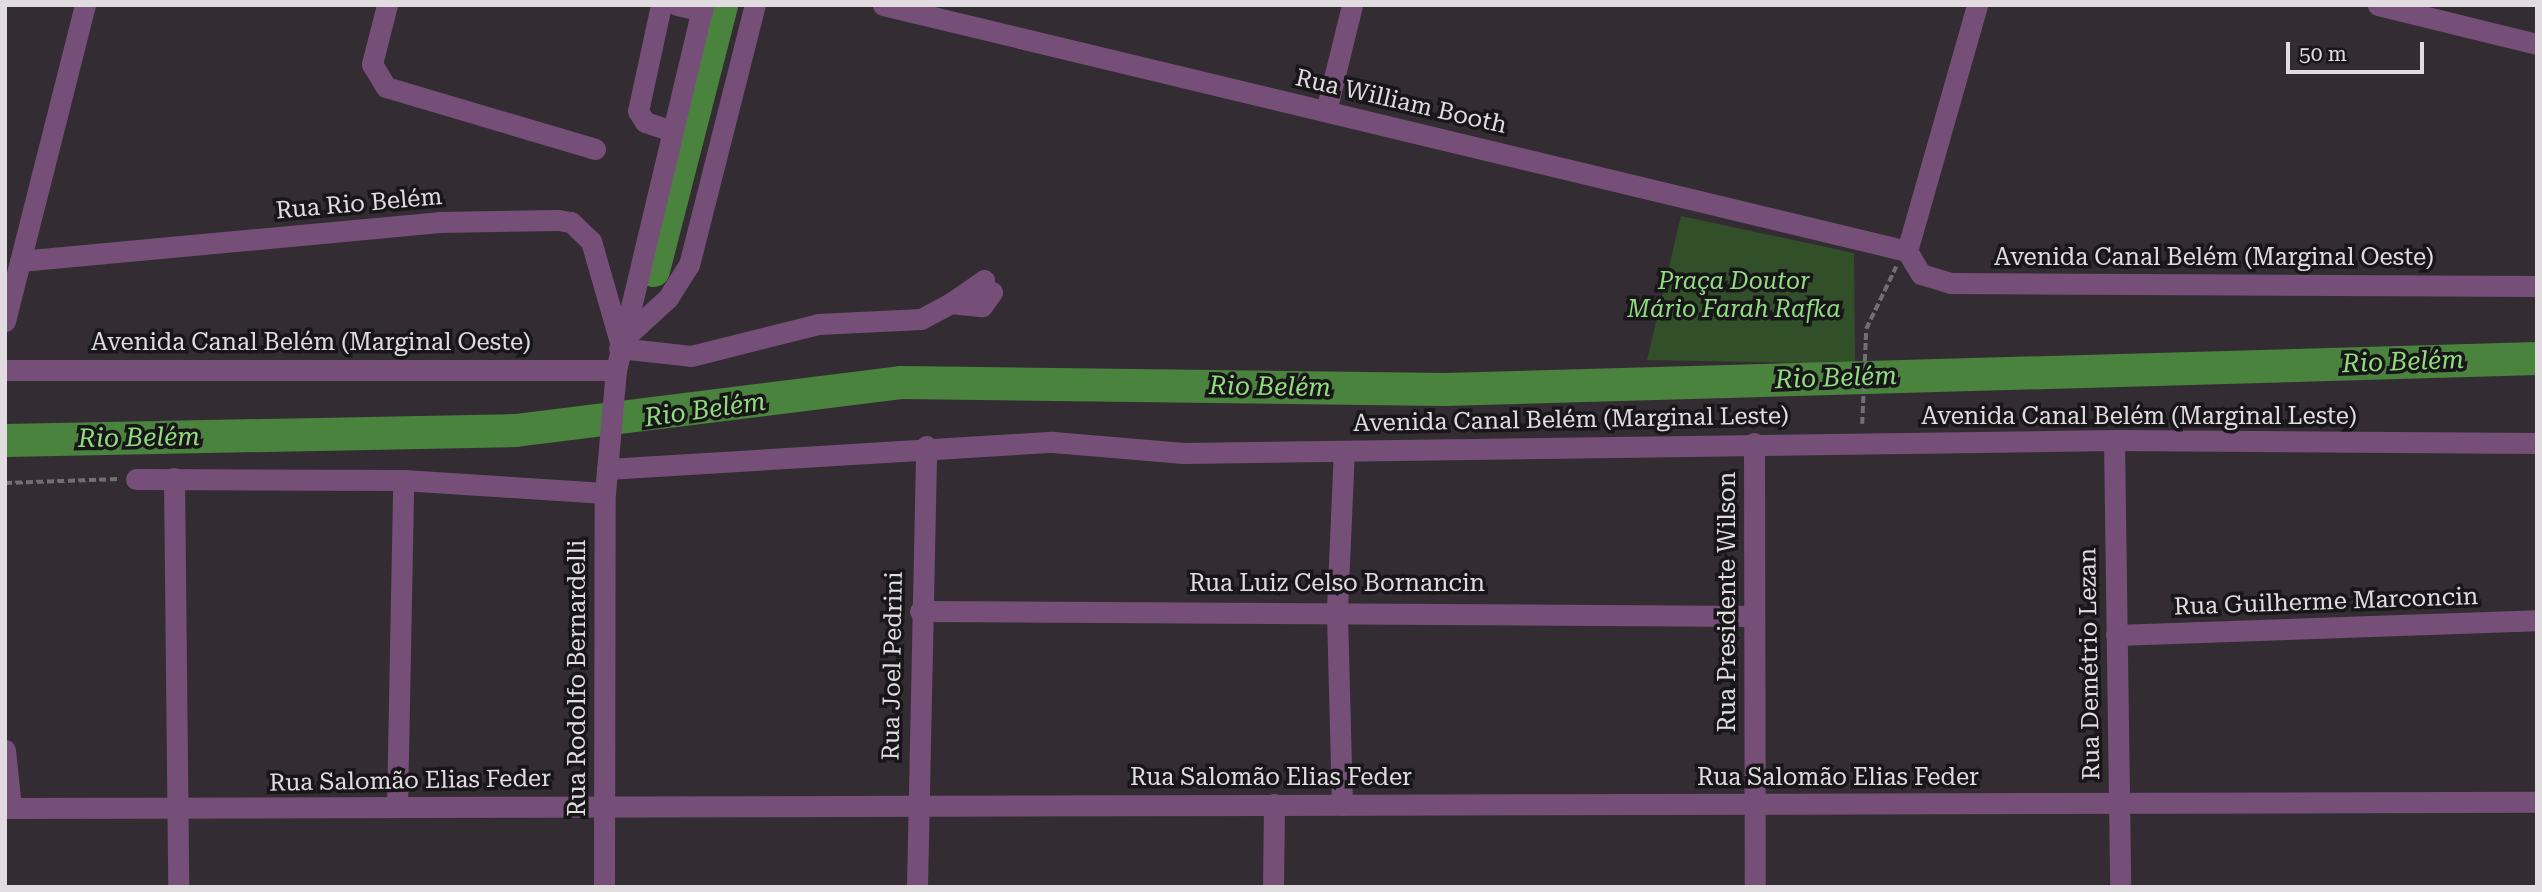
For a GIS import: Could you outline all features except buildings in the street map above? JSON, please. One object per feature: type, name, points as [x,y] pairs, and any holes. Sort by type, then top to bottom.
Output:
[{"type":"street","points":[[5,321],[85,5]]},
{"type":"street","points":[[387,5],[372,64],[386,87],[595,149]]},
{"type":"street","points":[[661,5],[638,111],[645,122],[671,131]]},
{"type":"street","points":[[677,5],[702,8]]},
{"type":"street","points":[[620,345],[668,298],[689,265],[755,5]]},
{"type":"street","name":"Rua William Booth","points":[[883,5],[1907,251]]},
{"type":"street","points":[[1326,111],[1352,5]]},
{"type":"street","points":[[1907,251],[1978,5]]},
{"type":"street","points":[[2378,5],[2537,44]]},
{"type":"street","name":"Rua Rodolfo Bernardelli","points":[[604,887],[605,493],[616,370],[702,8]]},
{"type":"street","name":"Rua Rio Belém","points":[[20,261],[439,222],[558,220],[571,222],[591,241],[620,345]]},
{"type":"street","name":"Avenida Canal Belém (Marginal Oeste)","points":[[1907,251],[1921,274],[1950,284],[2537,286]]},
{"type":"street","points":[[620,345],[691,356],[818,324],[921,320],[951,303]]},
{"type":"street","name":"Avenida Canal Belém (Marginal Oeste)","points":[[5,370],[616,370]]},
{"type":"street","name":"Avenida Canal Belém (Marginal Leste)","points":[[607,469],[926,446],[1053,442],[1184,453],[2114,440],[2537,443]]},
{"type":"street","name":"Rua Demétrio Lezan","points":[[2114,440],[2120,887]]},
{"type":"street","name":"Rua Presidente Wilson","points":[[1754,443],[1755,887]]},
{"type":"street","name":"Rua Joel Pedrini","points":[[917,887],[920,611],[926,446]]},
{"type":"street","points":[[1342,804],[1337,609],[1344,451]]},
{"type":"street","points":[[136,478],[403,480],[605,493]]},
{"type":"street","points":[[174,478],[178,887]]},
{"type":"street","points":[[397,807],[403,480]]},
{"type":"street","name":"Rua Luiz Celso Bornancin","points":[[920,611],[1337,609],[1755,616]]},
{"type":"street","name":"Rua Guilherme Marconcin","points":[[2116,635],[2537,620]]},
{"type":"street","points":[[5,750],[8,808]]},
{"type":"street","name":"Rua Salomão Elias Feder","points":[[8,808],[178,811],[604,804],[2118,805],[2537,802]]},
{"type":"street","points":[[1273,887],[1274,804]]},
{"type":"path","points":[[1867,421],[1865,346],[1875,302],[1907,251]]},
{"type":"path","points":[[5,483],[136,478]]},
{"type":"green space","name":"Praça Doutor Mário Farah Rafka","points":[[1681,216],[1854,253],[1855,364],[1647,360]]},
{"type":"waterway","points":[[653,270],[721,5]]},
{"type":"waterway","name":"Rio Belém","points":[[5,440],[515,430],[900,382],[1444,389],[2537,358]]}]
